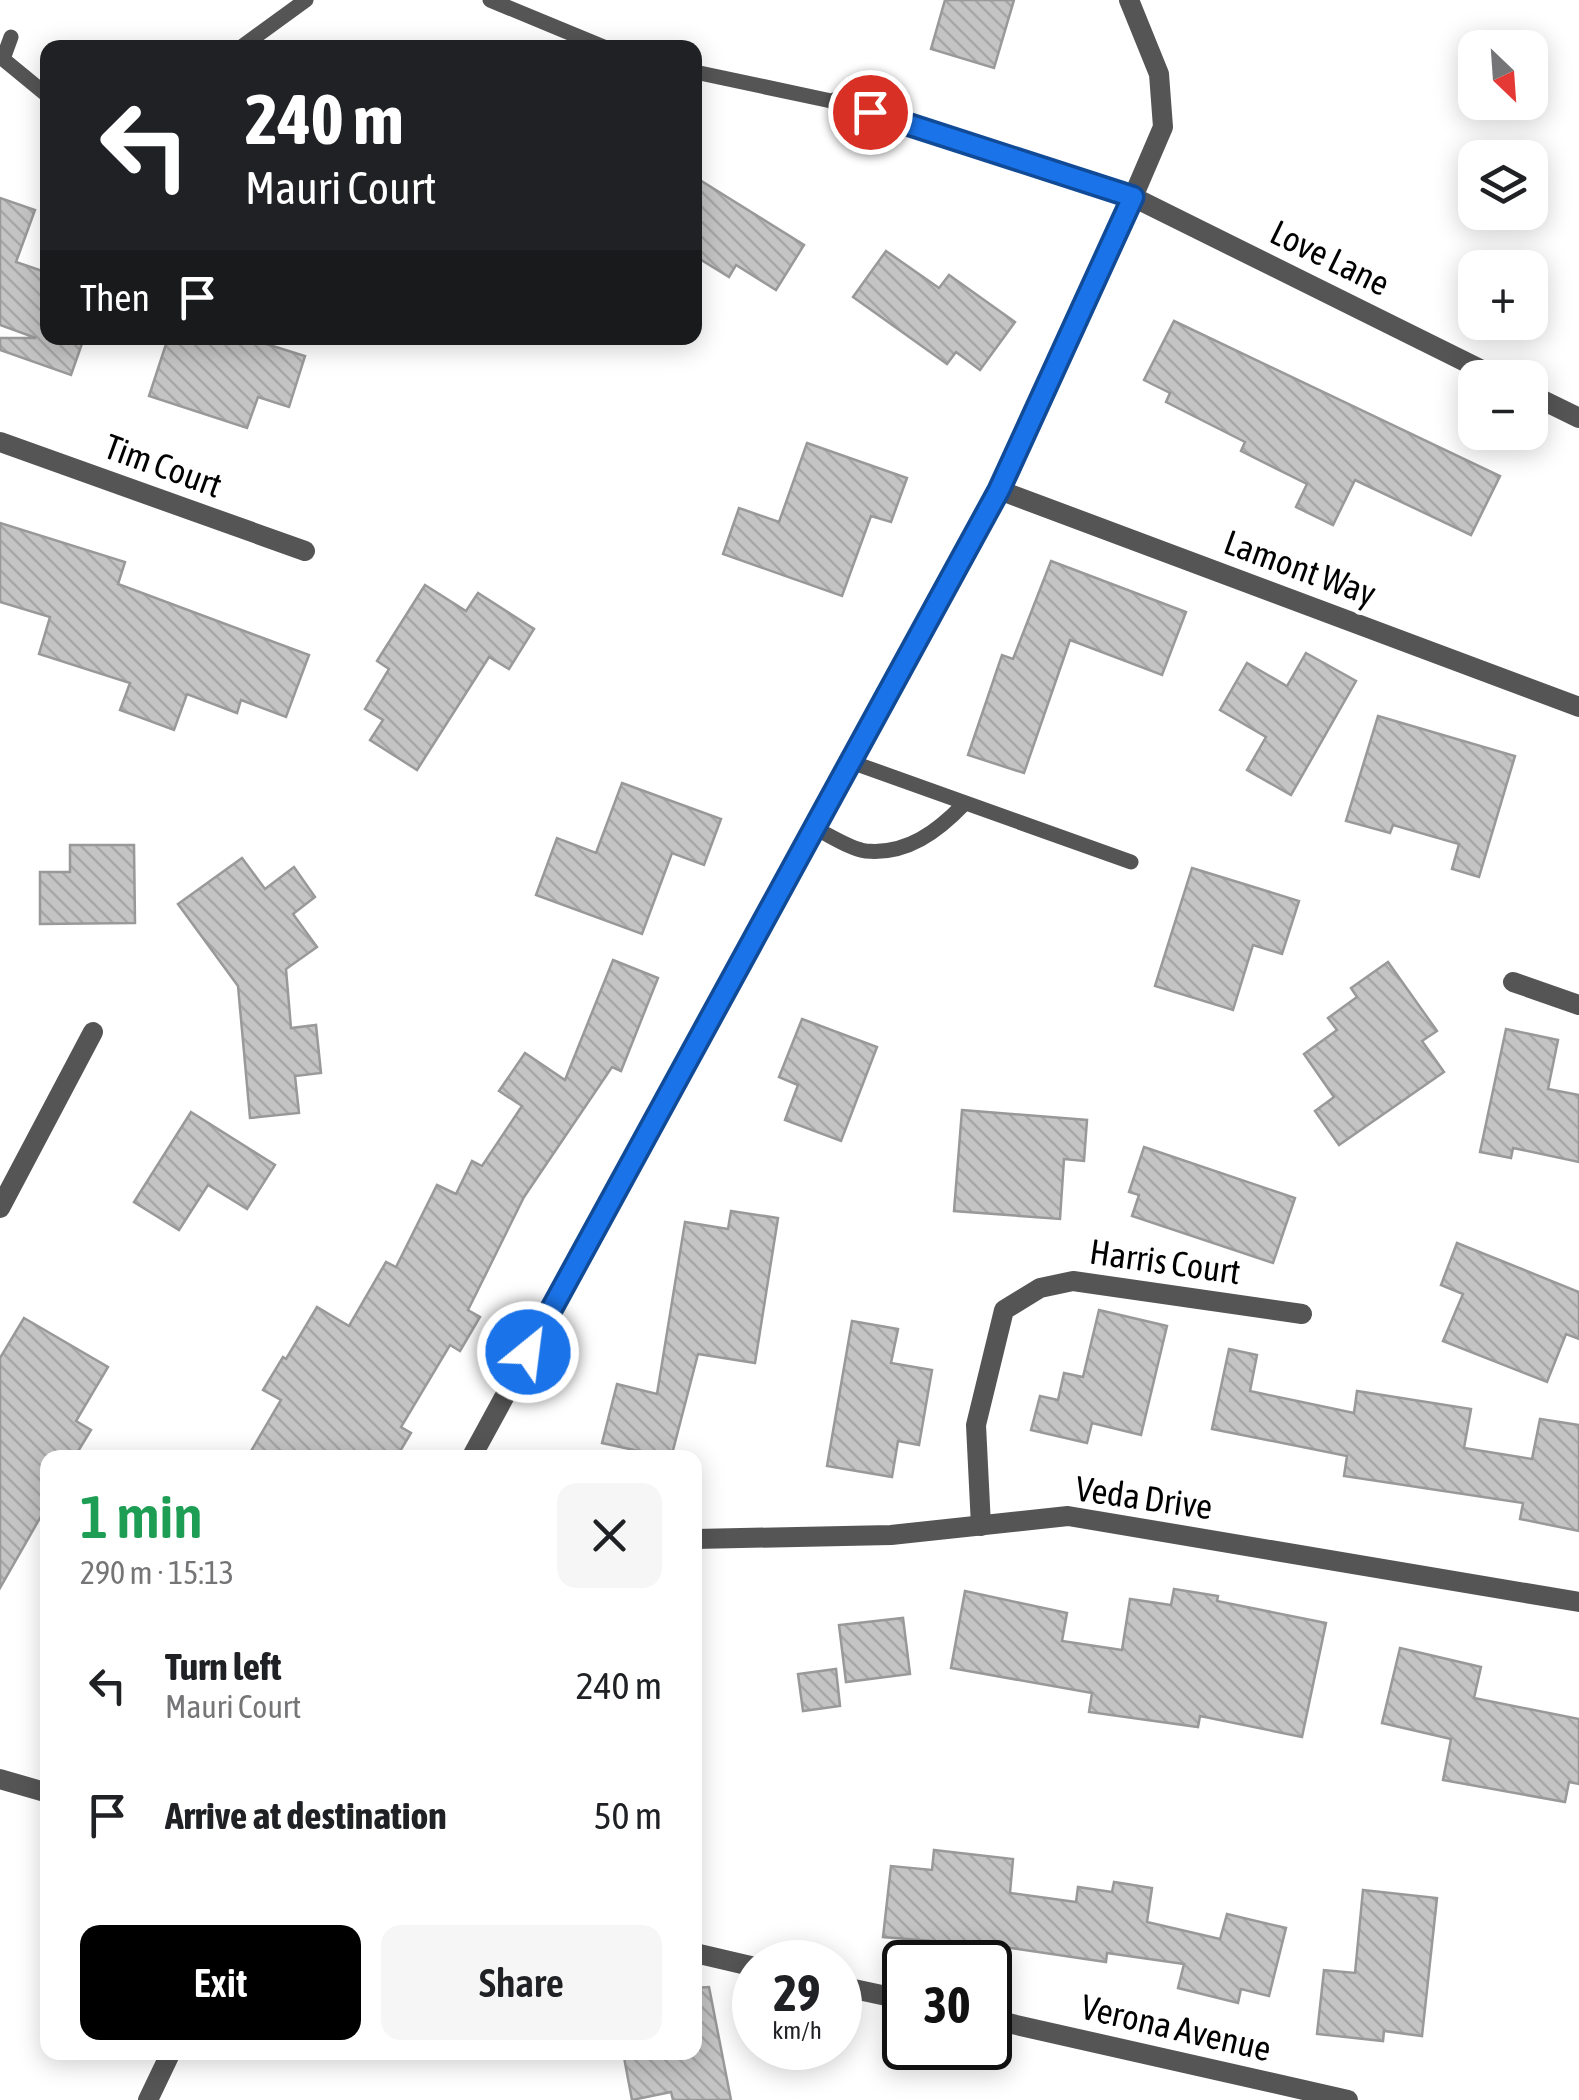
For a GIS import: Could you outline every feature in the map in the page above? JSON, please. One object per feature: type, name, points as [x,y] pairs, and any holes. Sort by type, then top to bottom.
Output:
[{"type":"street","points":[[475,1450],[999,490],[1133,197],[1164,127],[1159,74],[1129,0]]},
{"type":"street","name":"Love Lane","points":[[836,102],[1133,197],[1462,360]]},
{"type":"street","points":[[1548,403],[1579,418]]},
{"type":"street","name":"Tim Court","points":[[0,442],[305,551]]},
{"type":"street","name":"Lamont Way","points":[[999,490],[1579,707]]},
{"type":"street","points":[[1513,982],[1579,1006]]},
{"type":"street","points":[[0,1208],[93,1032]]},
{"type":"street","name":"Harris Court","points":[[982,1526],[976,1425],[1004,1310],[1040,1288],[1073,1281],[1302,1314]]},
{"type":"street","name":"Veda Drive","points":[[702,1539],[891,1535],[1068,1516],[1579,1602]]},
{"type":"street","points":[[0,1780],[40,1791]]},
{"type":"street","points":[[702,1955],[732,1961]]},
{"type":"street","name":"Verona Avenue","points":[[1012,2025],[1348,2100]]},
{"type":"street","points":[[148,2100],[166,2060]]},
{"type":"lane","points":[[251,40],[306,0]]},
{"type":"lane","points":[[490,0],[587,40]]},
{"type":"lane","points":[[12,37],[3,59],[40,89]]},
{"type":"lane","points":[[702,73],[836,102]]},
{"type":"lane","points":[[850,762],[1132,862]]},
{"type":"lane","points":[[814,828],[864,851],[903,847],[938,831],[964,804]]},
{"type":"building","points":[[945,0],[1014,0],[994,68],[931,49]]},
{"type":"building","points":[[702,181],[804,245],[776,290],[736,265],[729,277],[702,260]]},
{"type":"building","points":[[0,198],[35,210],[16,262],[40,270],[40,345],[82,345],[71,375],[0,350],[0,338],[36,338],[0,325]]},
{"type":"building","points":[[886,251],[939,288],[949,275],[1015,322],[980,370],[956,352],[947,364],[853,297]]},
{"type":"building","points":[[1174,321],[1500,476],[1471,535],[1355,480],[1333,525],[1296,507],[1307,484],[1241,451],[1245,442],[1166,402],[1170,393],[1144,380]]},
{"type":"building","points":[[166,345],[270,345],[305,356],[289,407],[258,397],[247,428],[149,396]]},
{"type":"building","points":[[807,443],[907,478],[891,522],[871,516],[842,596],[723,554],[739,508],[779,522]]},
{"type":"building","points":[[0,523],[125,562],[118,584],[309,655],[286,717],[241,700],[237,713],[187,694],[174,730],[120,710],[130,683],[39,654],[50,617],[0,602]]},
{"type":"building","points":[[1051,561],[1186,612],[1162,675],[1070,640],[1024,773],[968,755],[1002,655],[1013,659]]},
{"type":"building","points":[[425,585],[466,611],[478,593],[534,629],[509,669],[489,657],[417,770],[370,740],[383,720],[365,709],[389,669],[377,661]]},
{"type":"building","points":[[1306,653],[1356,681],[1291,795],[1247,770],[1266,737],[1220,710],[1247,663],[1287,686]]},
{"type":"building","points":[[1378,716],[1515,756],[1479,877],[1452,869],[1459,844],[1393,825],[1390,833],[1346,821]]},
{"type":"building","points":[[622,783],[721,819],[704,865],[672,853],[642,934],[536,895],[557,838],[596,853]]},
{"type":"building","points":[[70,845],[134,845],[135,923],[40,924],[40,872],[70,872]]},
{"type":"building","points":[[242,858],[265,889],[294,867],[315,897],[293,914],[317,947],[286,969],[291,1028],[316,1025],[321,1073],[295,1076],[299,1113],[250,1118],[238,986],[178,904]]},
{"type":"building","points":[[1192,868],[1299,901],[1282,954],[1253,945],[1233,1010],[1155,986]]},
{"type":"building","points":[[613,960],[658,978],[621,1071],[612,1067],[524,1197],[468,1310],[480,1317],[460,1351],[450,1345],[401,1427],[411,1433],[401,1450],[252,1450],[281,1400],[263,1390],[317,1307],[349,1326],[386,1262],[396,1267],[437,1185],[456,1194],[472,1161],[482,1166],[522,1106],[499,1091],[525,1053],[565,1080]]},
{"type":"building","points":[[1388,962],[1437,1031],[1422,1041],[1444,1072],[1339,1145],[1315,1111],[1334,1097],[1304,1054],[1337,1030],[1328,1018],[1357,997],[1351,988]]},
{"type":"building","points":[[802,1019],[877,1047],[841,1141],[785,1120],[798,1085],[779,1077]]},
{"type":"building","points":[[1506,1029],[1558,1040],[1548,1089],[1579,1095],[1579,1162],[1513,1148],[1511,1158],[1480,1152]]},
{"type":"building","points":[[962,1110],[1087,1120],[1084,1161],[1064,1159],[1060,1219],[954,1211]]},
{"type":"building","points":[[191,1112],[275,1165],[247,1209],[208,1185],[179,1230],[134,1202]]},
{"type":"building","points":[[1144,1147],[1295,1198],[1273,1263],[1132,1216],[1139,1195],[1129,1192]]},
{"type":"building","points":[[731,1211],[778,1218],[755,1363],[698,1354],[673,1450],[634,1450],[602,1443],[617,1384],[657,1394],[685,1222],[728,1229]]},
{"type":"building","points":[[1457,1243],[1579,1292],[1579,1339],[1566,1334],[1547,1382],[1443,1341],[1463,1294],[1441,1285]]},
{"type":"building","points":[[1099,1310],[1167,1326],[1141,1435],[1092,1423],[1087,1443],[1031,1430],[1040,1396],[1058,1400],[1064,1373],[1083,1377]]},
{"type":"building","points":[[24,1318],[108,1367],[76,1421],[91,1430],[79,1450],[40,1450],[40,1518],[0,1588],[0,1358]]},
{"type":"building","points":[[852,1321],[898,1329],[891,1363],[932,1370],[919,1445],[898,1441],[892,1477],[827,1466]]},
{"type":"building","points":[[1229,1349],[1257,1355],[1250,1391],[1354,1413],[1357,1391],[1471,1409],[1464,1448],[1532,1459],[1540,1419],[1579,1425],[1579,1531],[1520,1519],[1523,1503],[1344,1476],[1347,1456],[1212,1429]]},
{"type":"building","points":[[1174,1589],[1326,1623],[1302,1737],[1200,1716],[1198,1727],[1089,1712],[1092,1693],[951,1668],[965,1591],[1067,1613],[1062,1641],[1122,1650],[1130,1599],[1171,1605]]},
{"type":"building","points":[[903,1618],[910,1674],[846,1682],[839,1625]]},
{"type":"building","points":[[1400,1648],[1481,1667],[1474,1698],[1579,1719],[1579,1784],[1569,1782],[1565,1802],[1443,1780],[1451,1739],[1382,1723]]},
{"type":"building","points":[[836,1669],[840,1706],[803,1711],[798,1674]]},
{"type":"building","points":[[934,1850],[1013,1859],[1010,1893],[1076,1902],[1078,1887],[1112,1892],[1114,1882],[1152,1888],[1147,1922],[1220,1939],[1227,1914],[1286,1928],[1269,1996],[1241,1989],[1238,2003],[1178,1988],[1184,1964],[1107,1953],[1106,1962],[1012,1948],[1012,1940],[883,1937],[891,1866],[932,1870]]},
{"type":"building","points":[[1363,1890],[1437,1898],[1422,2036],[1384,2031],[1383,2041],[1317,2034],[1324,1970],[1355,1973]]},
{"type":"building","points":[[709,1987],[731,2100],[673,2100],[671,2092],[632,2100],[624,2060],[702,2060],[702,1988]]},
{"type":"route","points":[[528,1352],[999,490],[1133,197],[870,112]]}]
